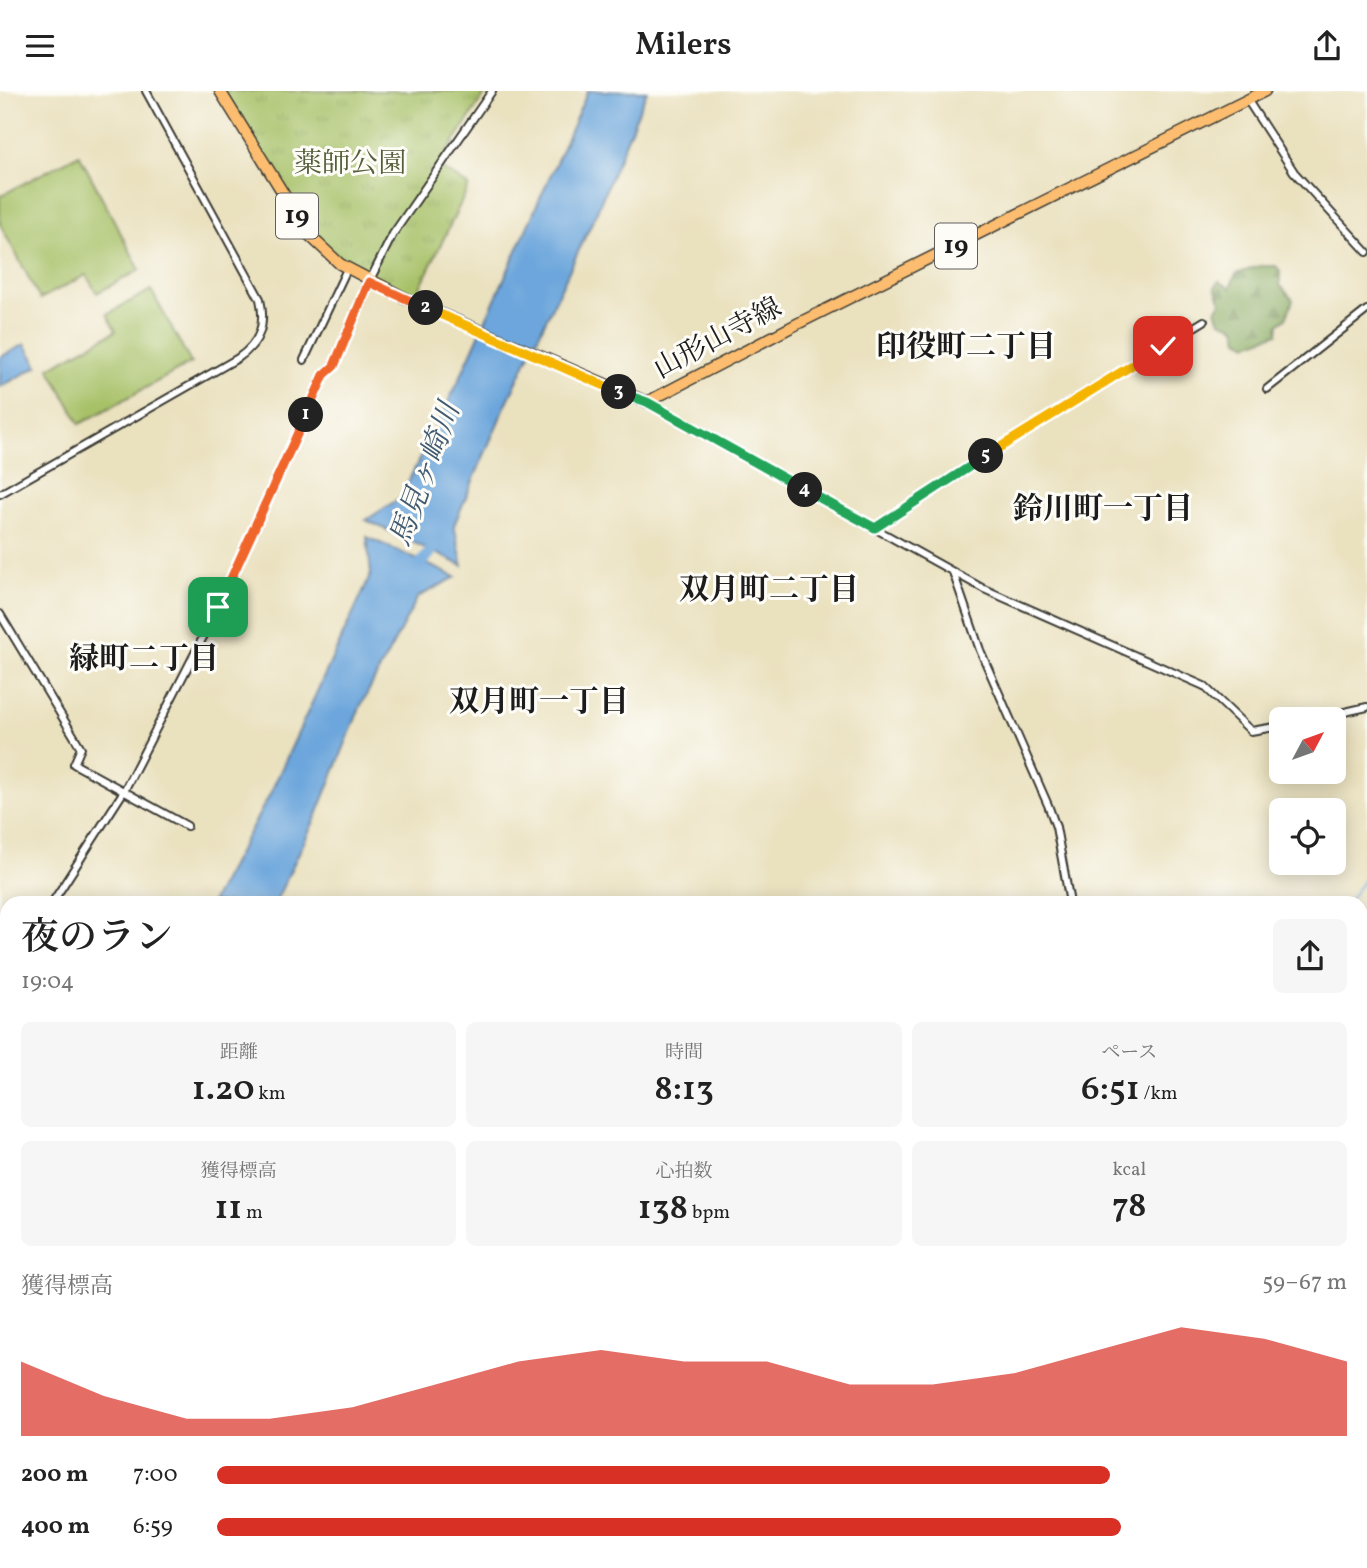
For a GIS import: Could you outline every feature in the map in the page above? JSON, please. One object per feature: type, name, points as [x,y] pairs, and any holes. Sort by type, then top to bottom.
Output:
[{"type":"main road","name":"山形山寺線","points":[[219,91],[309,235],[348,269],[369,282],[592,382],[647,402],[799,323],[1265,91]]},
{"type":"street","points":[[0,494],[238,358],[258,339],[264,316],[260,299],[146,91]]},
{"type":"street","points":[[56,896],[124,791],[216,612],[324,375],[334,366],[369,282],[393,234],[492,91]]},
{"type":"street","points":[[1248,101],[1294,172],[1367,253]]},
{"type":"street","points":[[304,360],[348,269]]},
{"type":"street","points":[[1268,389],[1367,310]]},
{"type":"street","points":[[875,528],[1060,408],[1204,321]]},
{"type":"street","points":[[647,402],[953,572],[1205,686],[1251,731],[1269,728]]},
{"type":"street","points":[[953,572],[980,650],[1056,827],[1069,896]]},
{"type":"street","points":[[0,614],[81,748],[74,764],[187,826]]},
{"type":"street","points":[[1346,712],[1367,707]]},
{"type":"green space","name":"薬師公園","points":[[220,91],[487,91],[421,192],[440,167],[469,186],[413,302],[325,252]]},
{"type":"green space","points":[[79,154],[140,270],[97,293],[86,275],[40,299],[0,224],[0,196]]},
{"type":"green space","points":[[1259,266],[1276,266],[1280,271],[1280,285],[1293,300],[1287,317],[1279,324],[1278,333],[1248,344],[1239,339],[1236,327],[1220,321],[1216,310],[1221,302],[1215,287],[1219,281],[1230,288],[1236,274]]},
{"type":"green space","points":[[151,290],[191,363],[80,424],[49,368],[116,331],[107,314]]},
{"type":"water","points":[[588,91],[647,91],[594,218],[503,411],[454,525],[463,566],[366,520],[400,498],[458,382]]},
{"type":"water","points":[[25,344],[38,366],[0,387],[0,357]]},
{"type":"water","points":[[367,537],[456,577],[418,597],[361,705],[317,815],[278,896],[215,896],[270,794],[371,574]]},
{"type":"waterway","name":"馬見ヶ崎川","points":[[413,574],[432,550],[437,537]]},
{"type":"waterway","points":[[1352,896],[1367,876]]},
{"type":"district","name":"印役町二丁目","points":[[966,348]]},
{"type":"district","name":"鈴川町一丁目","points":[[1103,510]]},
{"type":"district","name":"双月町二丁目","points":[[769,591]]},
{"type":"district","name":"緑町二丁目","points":[[144,660]]},
{"type":"district","name":"双月町一丁目","points":[[539,703]]},
{"type":"route","points":[[218,607],[324,375],[334,366],[369,282],[592,382],[647,402],[875,528],[1060,408],[1163,346]]}]
